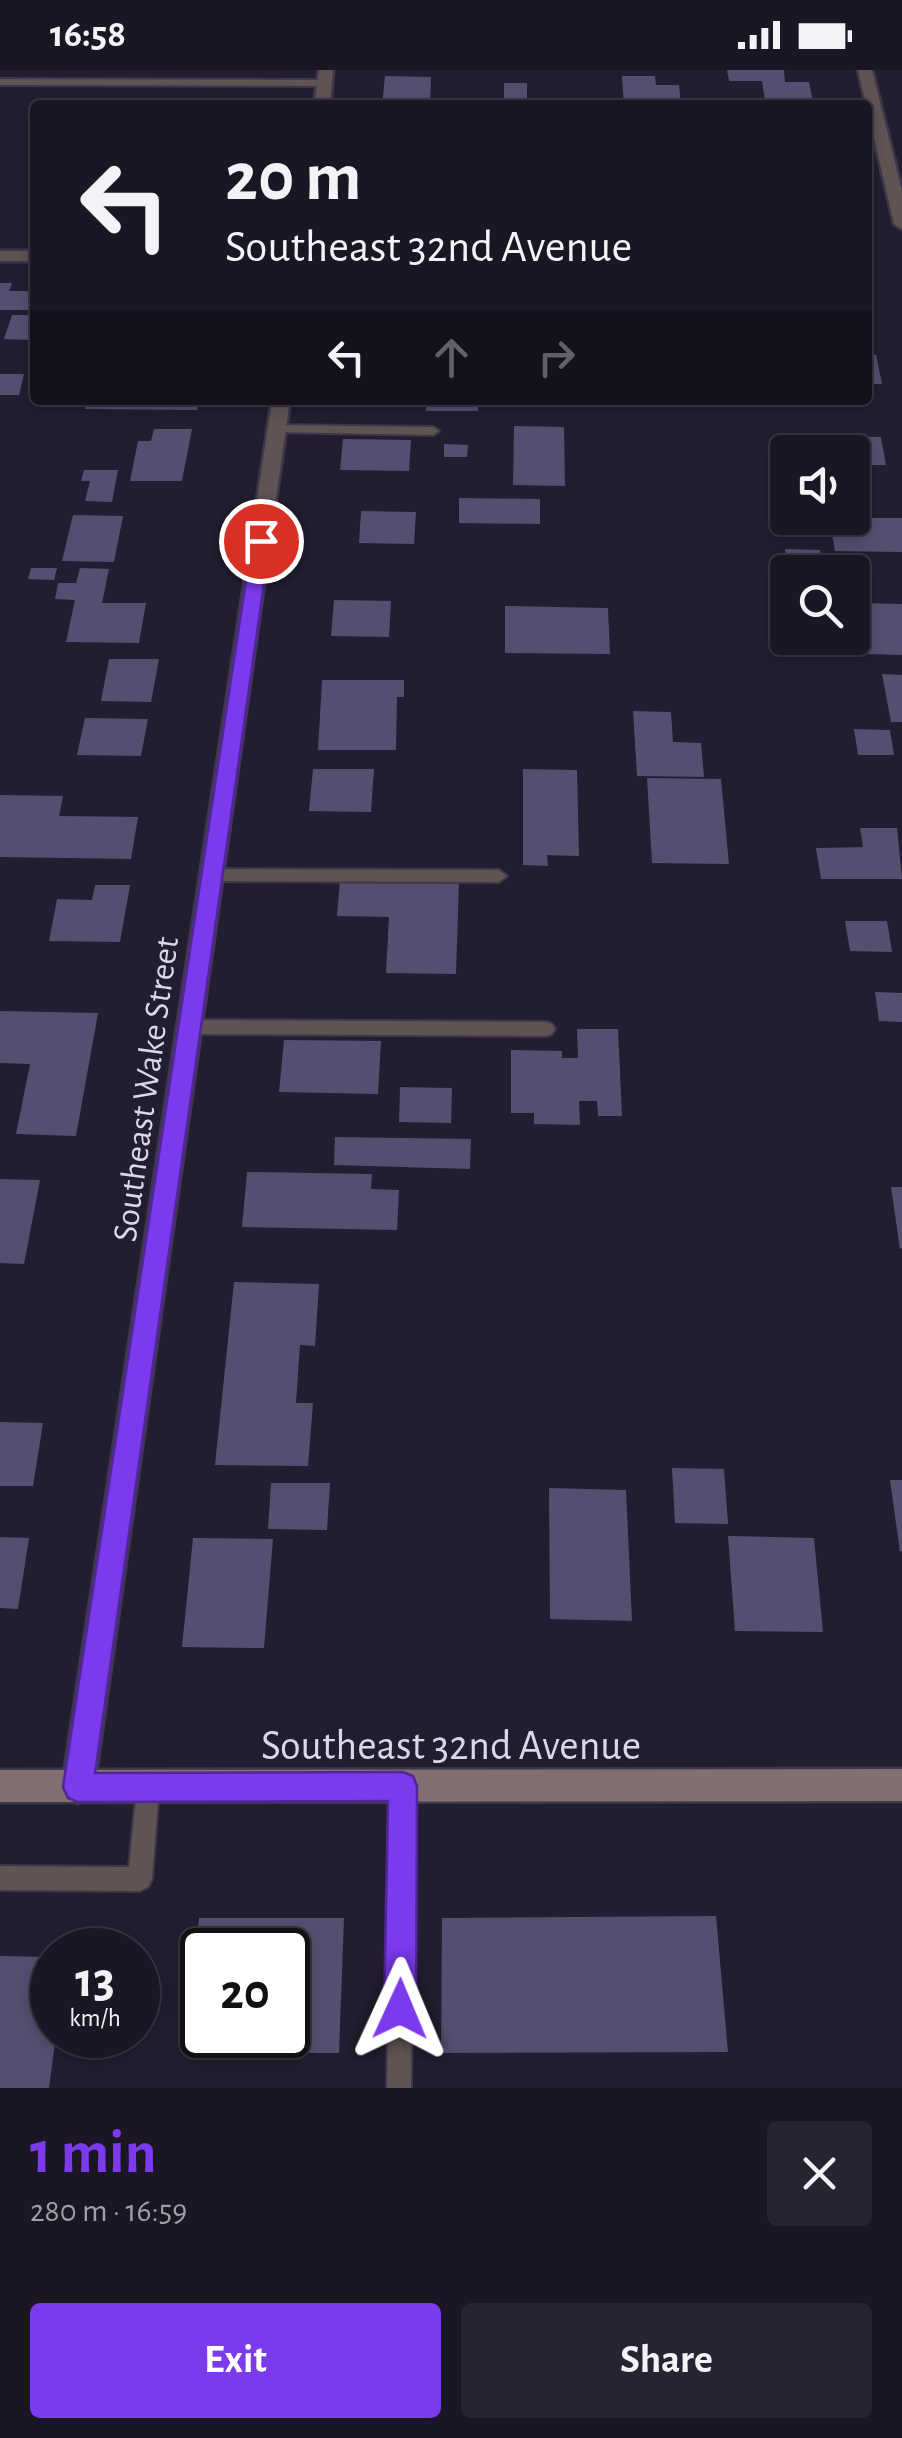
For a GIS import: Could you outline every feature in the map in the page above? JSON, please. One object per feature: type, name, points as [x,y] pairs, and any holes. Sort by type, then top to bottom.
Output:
[{"type":"street","points":[[865,70],[902,224]]},
{"type":"street","points":[[0,256],[30,256]]},
{"type":"street","name":"Southeast Wake Street","points":[[78,1787],[280,405]]},
{"type":"street","name":"Southeast 32nd Avenue","points":[[0,1786],[902,1785]]},
{"type":"lane","points":[[0,82],[326,76]]},
{"type":"lane","points":[[277,429],[433,431]]},
{"type":"lane","points":[[212,875],[499,876]]},
{"type":"lane","points":[[190,1027],[546,1029]]},
{"type":"lane","points":[[399,2088],[403,1786]]},
{"type":"lane","points":[[0,1878],[140,1879],[148,1787]]},
{"type":"building","points":[[727,70],[784,70],[785,82],[809,82],[813,100],[765,100],[762,81],[729,81]]},
{"type":"building","points":[[385,76],[431,77],[430,100],[383,100]]},
{"type":"building","points":[[622,76],[655,76],[656,85],[679,85],[680,100],[624,100]]},
{"type":"building","points":[[504,83],[527,83],[527,100],[504,100]]},
{"type":"building","points":[[0,283],[12,283],[9,291],[30,291],[30,310],[0,310]]},
{"type":"building","points":[[12,315],[30,315],[30,340],[4,339]]},
{"type":"building","points":[[872,355],[876,355],[882,384],[872,384]]},
{"type":"building","points":[[0,374],[24,374],[19,395],[0,395]]},
{"type":"building","points":[[86,405],[198,405],[197,410],[85,409]]},
{"type":"building","points":[[427,405],[478,405],[478,411],[426,411]]},
{"type":"building","points":[[514,426],[564,427],[565,486],[513,485]]},
{"type":"building","points":[[154,429],[192,429],[182,481],[130,481],[138,441],[151,441]]},
{"type":"building","points":[[870,437],[881,437],[886,465],[870,465]]},
{"type":"building","points":[[343,439],[411,440],[409,471],[340,470]]},
{"type":"building","points":[[444,444],[468,445],[467,457],[444,457]]},
{"type":"building","points":[[84,470],[118,470],[112,502],[85,501],[90,481],[81,481]]},
{"type":"building","points":[[459,498],[540,499],[540,524],[459,523]]},
{"type":"building","points":[[361,511],[416,512],[414,544],[359,543]]},
{"type":"building","points":[[73,515],[123,516],[114,562],[62,561]]},
{"type":"building","points":[[870,518],[902,518],[902,552],[835,551],[832,535],[870,535]]},
{"type":"building","points":[[785,549],[820,550],[821,555],[786,555]]},
{"type":"building","points":[[31,568],[57,568],[54,580],[28,579]]},
{"type":"building","points":[[80,568],[109,569],[102,603],[146,603],[139,643],[66,642],[75,600],[55,599],[58,583],[76,583]]},
{"type":"building","points":[[334,600],[391,601],[389,637],[331,636]]},
{"type":"building","points":[[870,603],[902,604],[902,655],[870,654]]},
{"type":"building","points":[[505,606],[608,608],[610,654],[505,653]]},
{"type":"building","points":[[819,655],[858,657],[819,657]]},
{"type":"building","points":[[109,659],[159,659],[151,702],[101,701]]},
{"type":"building","points":[[882,674],[902,675],[902,722],[891,722]]},
{"type":"building","points":[[322,680],[404,680],[404,697],[397,697],[396,750],[318,750]]},
{"type":"building","points":[[633,711],[671,712],[673,742],[701,743],[704,777],[637,776]]},
{"type":"building","points":[[85,718],[148,719],[141,756],[77,755]]},
{"type":"building","points":[[854,729],[890,730],[894,755],[858,755]]},
{"type":"building","points":[[313,769],[374,769],[371,812],[309,811]]},
{"type":"building","points":[[523,769],[577,770],[579,856],[547,855],[548,866],[523,865]]},
{"type":"building","points":[[647,778],[721,779],[729,864],[652,863]]},
{"type":"building","points":[[0,795],[63,796],[59,816],[138,817],[131,859],[0,857]]},
{"type":"building","points":[[860,828],[897,828],[902,879],[821,879],[816,848],[863,847]]},
{"type":"building","points":[[340,880],[459,882],[456,974],[386,973],[389,917],[337,916]]},
{"type":"building","points":[[95,885],[130,885],[120,942],[49,941],[57,899],[92,900]]},
{"type":"building","points":[[845,921],[887,921],[892,952],[850,951]]},
{"type":"building","points":[[875,992],[902,993],[902,1022],[879,1021]]},
{"type":"building","points":[[0,1011],[98,1013],[76,1136],[16,1134],[30,1064],[0,1063]]},
{"type":"building","points":[[577,1029],[618,1029],[622,1116],[598,1116],[597,1101],[579,1101],[580,1125],[534,1124],[534,1113],[511,1113],[511,1050],[562,1051],[562,1058],[578,1058]]},
{"type":"building","points":[[284,1040],[381,1041],[378,1094],[279,1092]]},
{"type":"building","points":[[400,1087],[452,1088],[451,1123],[399,1122]]},
{"type":"building","points":[[335,1137],[471,1139],[470,1169],[334,1165]]},
{"type":"building","points":[[247,1172],[372,1174],[371,1189],[399,1190],[397,1230],[242,1227]]},
{"type":"building","points":[[0,1179],[40,1180],[24,1264],[0,1263]]},
{"type":"building","points":[[891,1187],[902,1187],[900,1249]]},
{"type":"building","points":[[234,1282],[319,1284],[315,1346],[300,1345],[296,1403],[313,1403],[308,1466],[215,1465]]},
{"type":"building","points":[[0,1422],[43,1423],[33,1486],[0,1486]]},
{"type":"building","points":[[672,1468],[724,1469],[728,1524],[675,1523]]},
{"type":"building","points":[[890,1480],[902,1480],[900,1552]]},
{"type":"building","points":[[271,1483],[330,1483],[327,1530],[268,1529]]},
{"type":"building","points":[[549,1488],[626,1490],[632,1621],[550,1619]]},
{"type":"building","points":[[728,1536],[814,1538],[823,1632],[735,1631]]},
{"type":"building","points":[[0,1537],[29,1538],[18,1609],[0,1608]]},
{"type":"building","points":[[193,1538],[273,1539],[264,1648],[182,1647]]},
{"type":"building","points":[[716,1916],[728,2052],[441,2053],[442,1918]]},
{"type":"building","points":[[199,1918],[344,1918],[339,2053],[310,2053],[310,1928],[198,1928]]},
{"type":"building","points":[[0,1956],[30,1957],[30,2058],[53,2058],[49,2088],[0,2088]]},
{"type":"route","points":[[261,541],[78,1787],[403,1786],[400,2009]]}]
